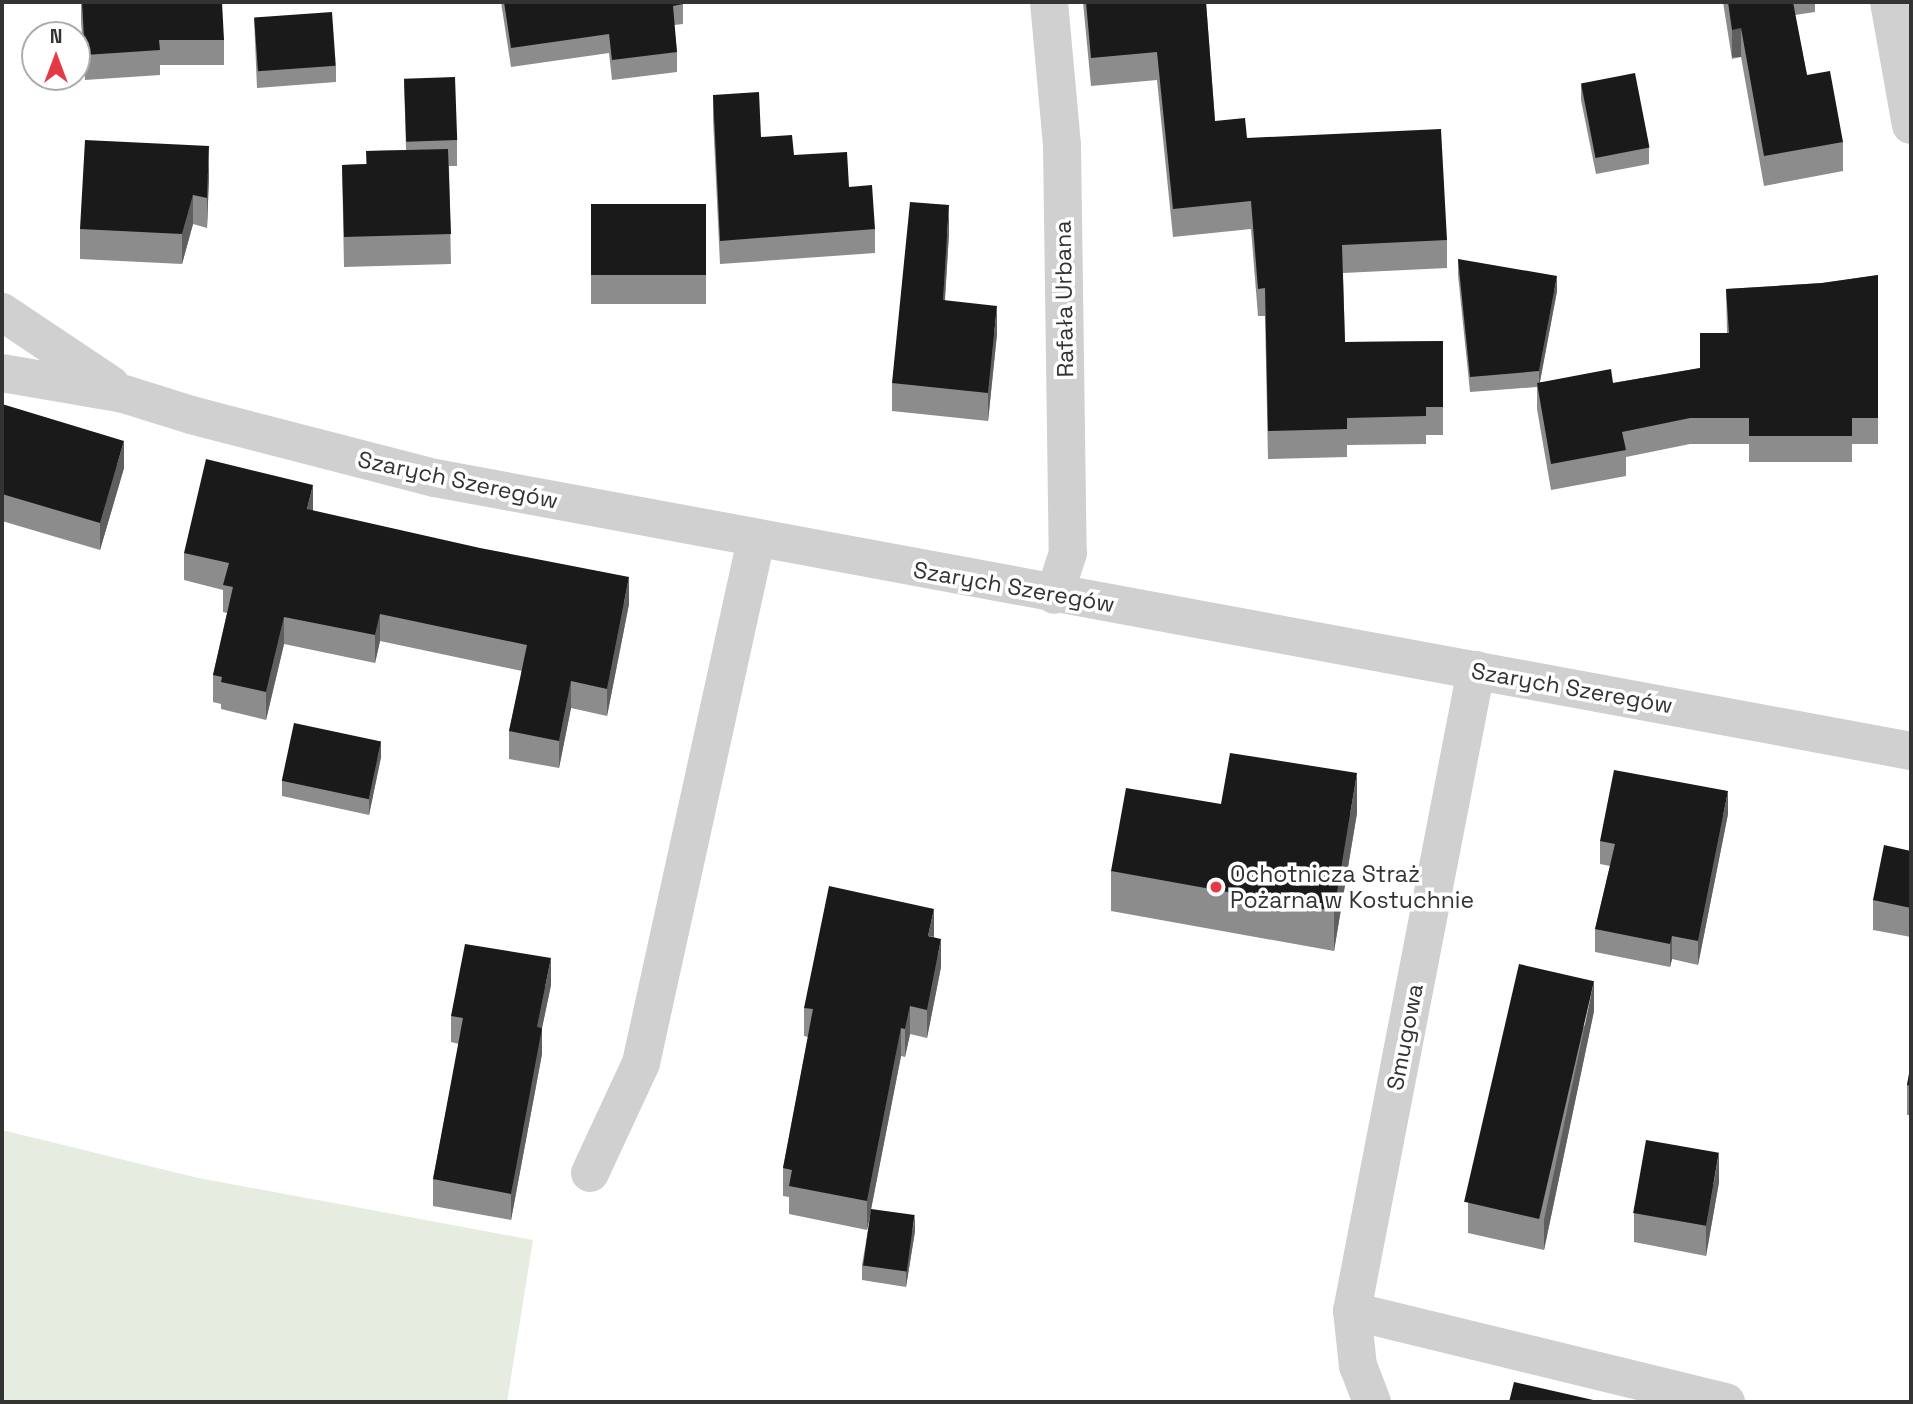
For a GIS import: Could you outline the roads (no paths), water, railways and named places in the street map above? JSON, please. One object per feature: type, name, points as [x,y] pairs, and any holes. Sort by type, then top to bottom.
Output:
[{"type":"street","name":"Rafała Urbana","points":[[1049,2],[1062,145],[1069,553],[1054,595]]},
{"type":"street","points":[[1889,2],[1911,125]]},
{"type":"street","name":"Szarych Szeregów","points":[[2,312],[124,394]]},
{"type":"street","name":"Szarych Szeregów","points":[[2,373],[124,394],[191,415],[435,478],[756,540],[1911,751]]},
{"type":"street","points":[[590,1173],[641,1063],[756,540]]},
{"type":"street","name":"Smugowa","points":[[1371,1402],[1358,1366],[1352,1311],[1476,670]]},
{"type":"street","points":[[1352,1311],[1726,1402]]},
{"type":"place","name":"Ochotnicza Straż Pożarna w Kostuchnie","points":[[1216,887]]}]
